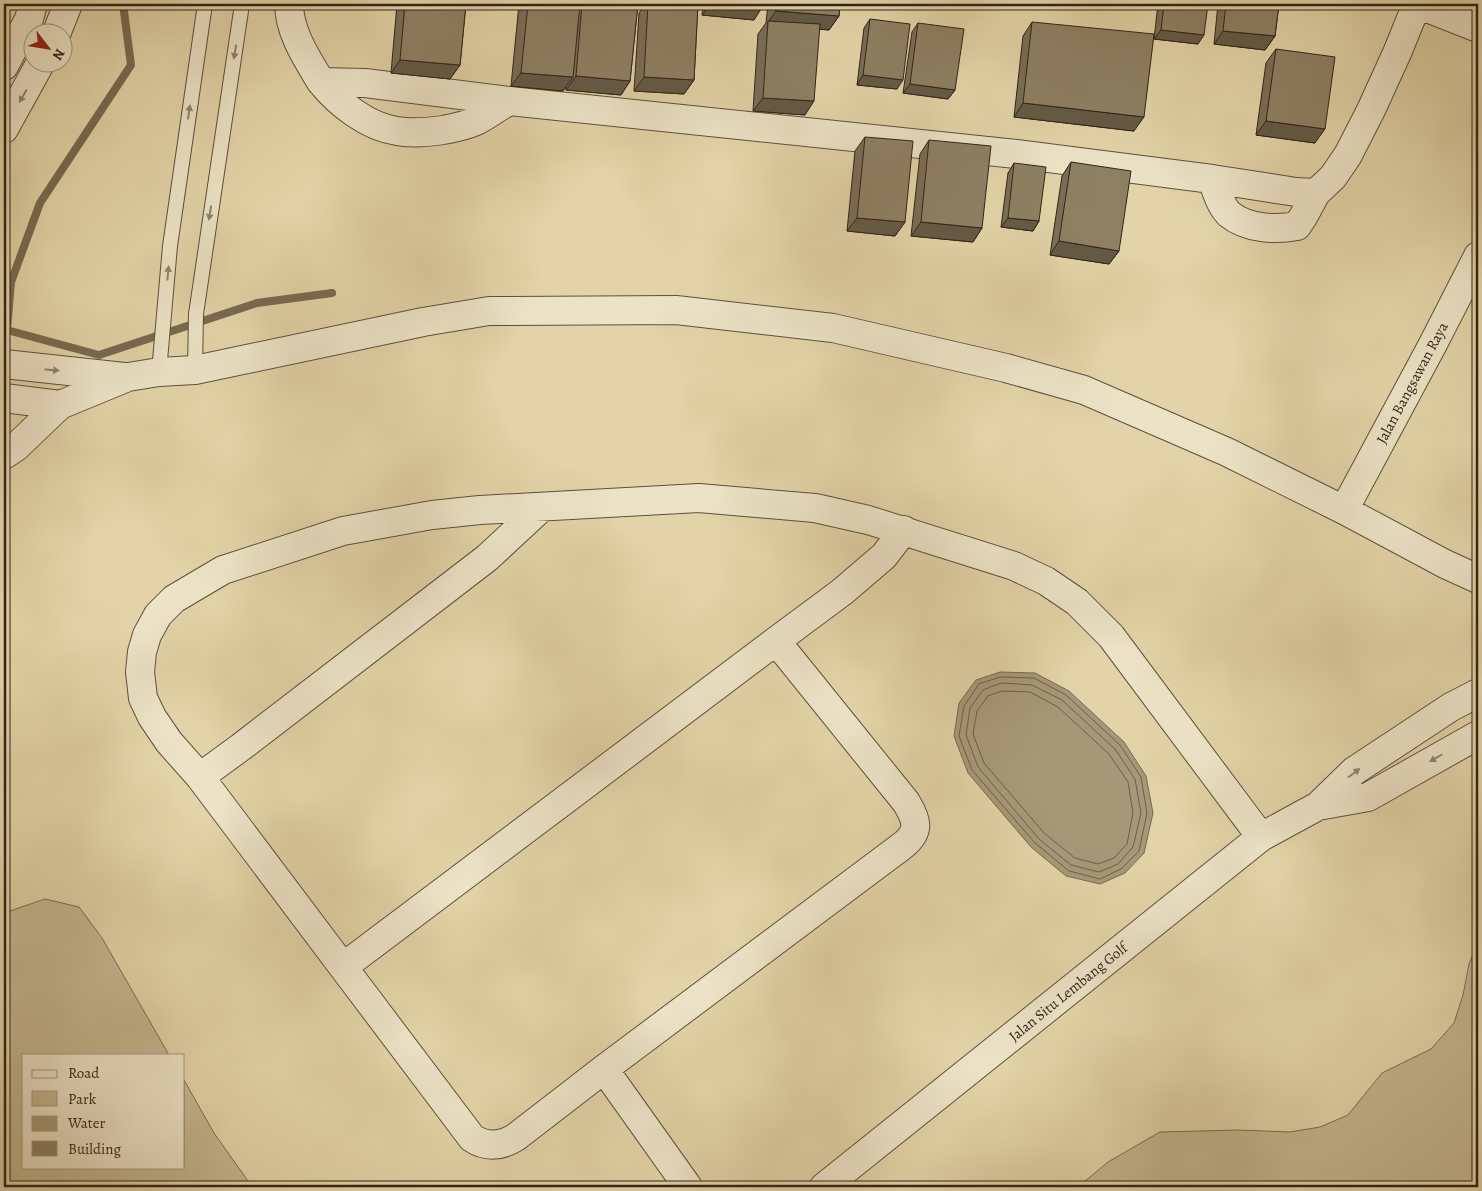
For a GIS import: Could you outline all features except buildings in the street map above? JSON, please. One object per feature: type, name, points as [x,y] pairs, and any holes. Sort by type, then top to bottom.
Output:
[{"type":"street","points":[[4,66],[29,19],[33,4]]},
{"type":"street","points":[[61,22],[68,4]]},
{"type":"street","points":[[289,4],[301,49],[322,82],[334,98],[368,121],[395,131],[429,132],[458,127],[476,121],[509,101]]},
{"type":"street","points":[[1212,179],[1220,200],[1229,213],[1242,221],[1262,227],[1282,228],[1297,226],[1316,193],[1333,177],[1348,155],[1382,86],[1417,4],[1478,28]]},
{"type":"street","points":[[4,129],[35,72]]},
{"type":"street","points":[[322,82],[365,83],[509,101],[1016,154],[1212,179],[1296,192],[1316,193]]},
{"type":"street","name":"Jalan Bangsawan Raya","points":[[1344,510],[1478,256]]},
{"type":"street","points":[[4,456],[60,405],[128,377],[159,372],[195,370],[489,310],[676,310],[751,317],[832,328],[1006,368],[1084,390],[1227,452],[1344,510],[1445,564],[1478,579]]},
{"type":"street","points":[[4,364],[128,377]]},
{"type":"street","points":[[4,398],[60,405]]},
{"type":"street","points":[[776,641],[906,802],[915,818],[916,825],[913,834],[909,841],[506,1143],[493,1145],[481,1144],[472,1138],[200,777],[169,742],[152,717],[143,698],[140,672],[142,652],[147,635],[158,615],[174,598],[224,570],[343,531],[432,515],[480,510],[699,498],[815,508],[904,530],[1014,566],[1046,581],[1077,602],[1111,636],[1260,836]]},
{"type":"street","points":[[200,777],[241,748],[488,558],[542,507]]},
{"type":"street","points":[[343,967],[842,592],[884,556],[904,530]]},
{"type":"street","name":"Jalan Situ Lembang Golf","points":[[824,1187],[1260,836],[1318,806],[1354,771],[1451,707],[1478,693]]},
{"type":"street","points":[[1451,707],[1472,738]]},
{"type":"street","name":"Jalan Situ Lembang Golf","points":[[1318,806],[1368,797],[1472,738]]},
{"type":"street","points":[[604,1069],[688,1187]]},
{"type":"lane","points":[[159,372],[170,246],[205,4]]},
{"type":"lane","points":[[195,370],[196,314],[242,4]]},
{"type":"green space","points":[[45,899],[79,907],[102,938],[168,1054],[22,1054],[22,1168],[185,1168],[185,1082],[214,1133],[248,1181],[266,1187],[4,1187],[4,913]]},
{"type":"green space","points":[[1478,942],[1478,1187],[1078,1187],[1108,1162],[1160,1132],[1237,1130],[1290,1132],[1320,1127],[1348,1115],[1382,1073],[1431,1049],[1454,1023],[1463,995],[1469,964]]},
{"type":"water","points":[[1000,672],[1035,673],[1069,691],[1124,742],[1146,776],[1153,813],[1144,853],[1125,873],[1100,884],[1066,876],[1031,847],[968,773],[954,736],[959,703],[976,680]]},
{"type":"waterway","points":[[123,4],[131,65],[40,203],[11,282],[7,330],[99,355],[257,303],[332,293]]}]
